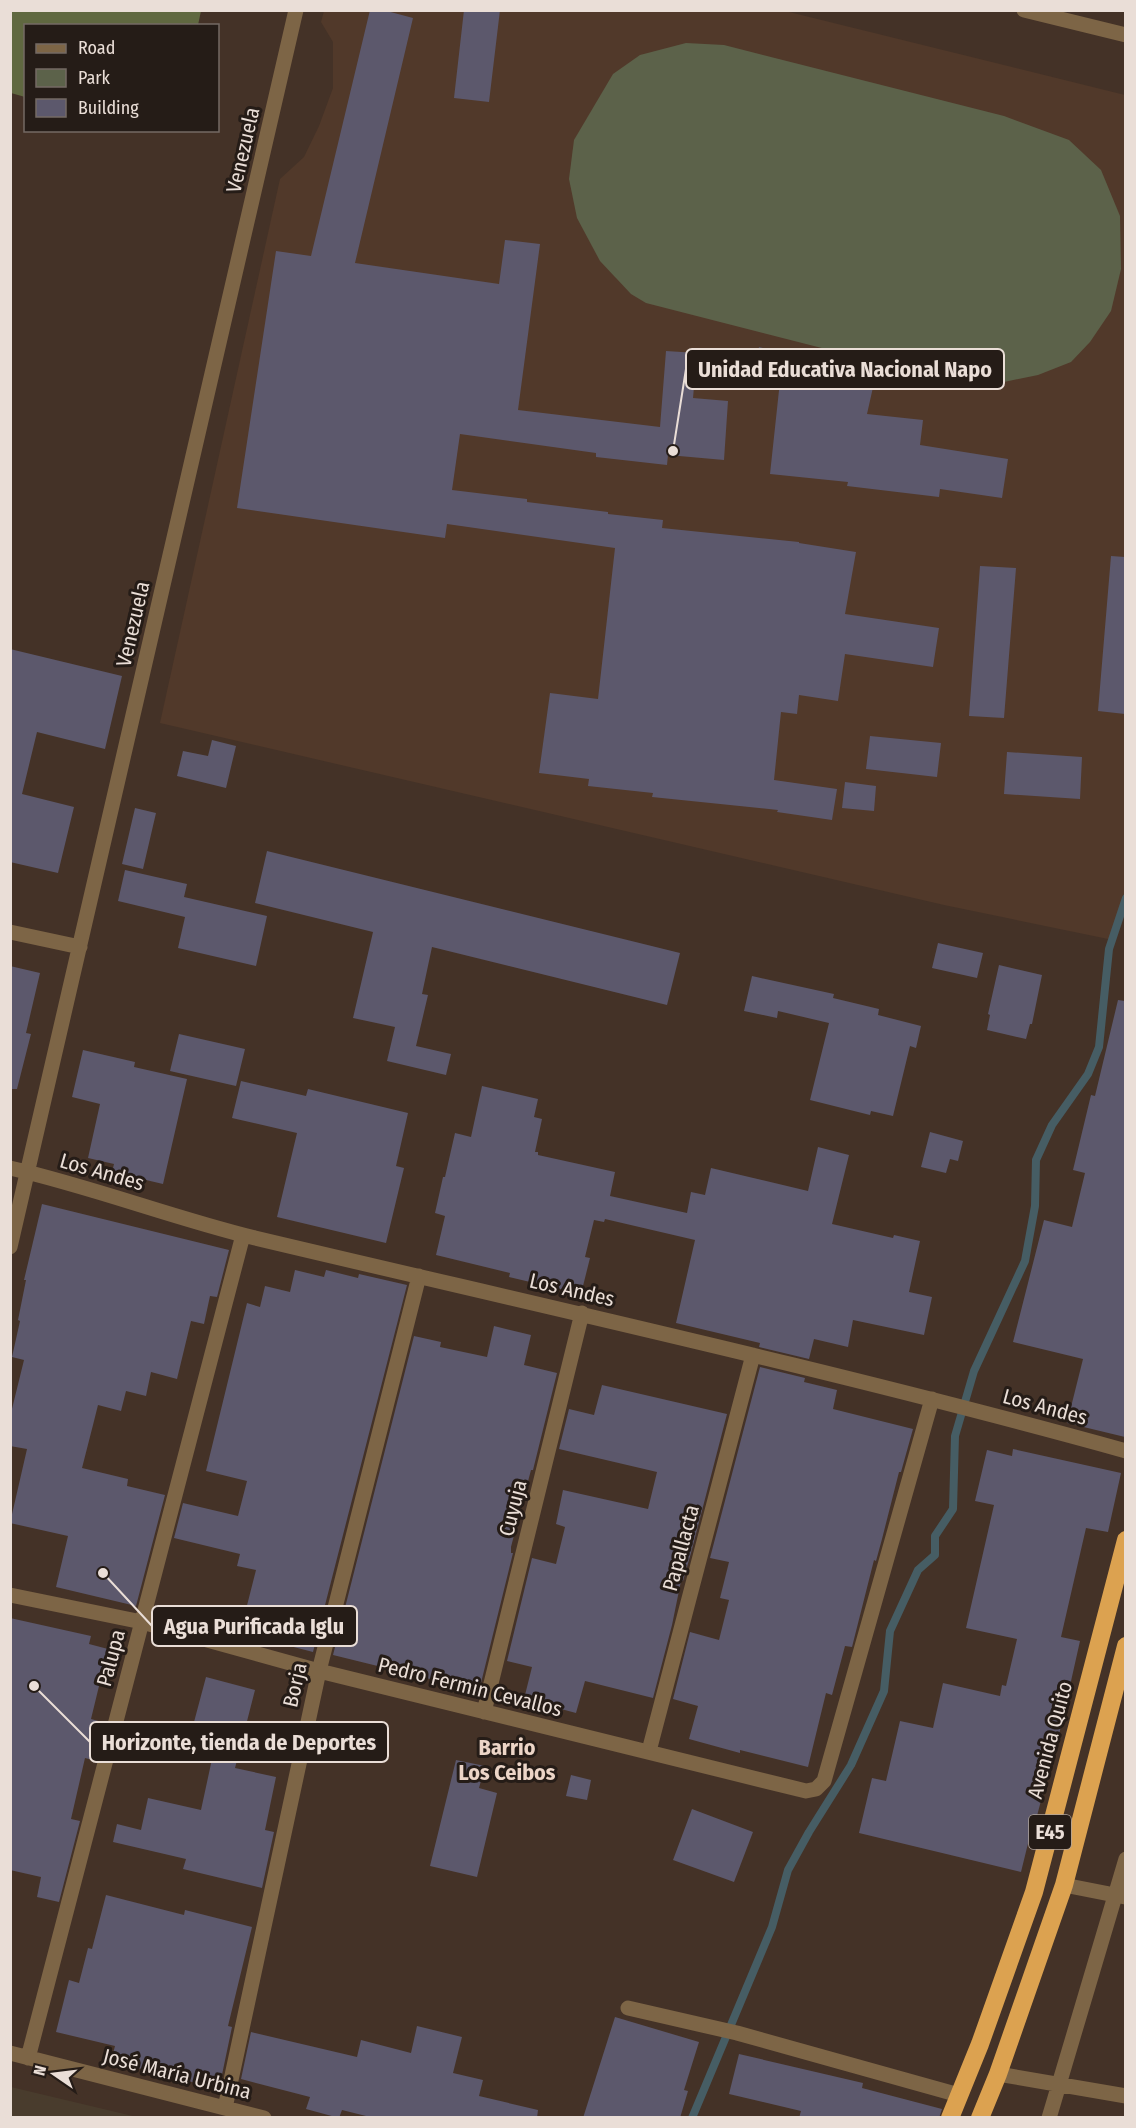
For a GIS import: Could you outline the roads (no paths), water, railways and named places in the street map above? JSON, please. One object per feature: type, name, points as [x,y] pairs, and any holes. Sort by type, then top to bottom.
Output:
[{"type":"highway","name":"Avenida Quito","points":[[950,2118],[980,2044],[1034,1892],[1125,1540]]},
{"type":"highway","name":"E45","points":[[980,2118],[998,2074],[1064,1885],[1125,1646]]},
{"type":"street","name":"Venezuela","points":[[10,1246],[296,10]]},
{"type":"street","points":[[1024,10],[1125,35]]},
{"type":"street","points":[[10,932],[80,947]]},
{"type":"street","name":"Los Andes","points":[[10,1168],[243,1235],[582,1313],[936,1400],[1125,1451]]},
{"type":"street","name":"Palupa","points":[[28,2058],[243,1235]]},
{"type":"street","name":"Borja","points":[[225,2108],[319,1671],[419,1276]]},
{"type":"street","name":"Cuyuja","points":[[484,1712],[582,1313]]},
{"type":"street","name":"Papallacta","points":[[649,1751],[753,1355]]},
{"type":"street","name":"Pedro Fermin Cevallos","points":[[10,1594],[142,1623],[319,1671],[806,1791],[816,1789],[824,1781],[936,1400]]},
{"type":"street","points":[[1049,2118],[1121,1896],[1125,1859]]},
{"type":"street","points":[[1064,1885],[1121,1896]]},
{"type":"street","points":[[627,2008],[737,2033],[959,2095]]},
{"type":"street","name":"José María Urbina","points":[[10,2053],[264,2118]]},
{"type":"street","points":[[998,2074],[1125,2096]]},
{"type":"waterway","points":[[692,2118],[772,1927],[788,1870],[851,1765],[884,1691],[890,1631],[918,1570],[935,1555],[935,1536],[953,1509],[955,1436],[974,1371],[1025,1261],[1035,1206],[1036,1160],[1052,1125],[1088,1074],[1099,1047],[1109,949],[1126,898]]},
{"type":"place","name":"Unidad Educativa Nacional Napo","points":[[673,451]]},
{"type":"place","name":"Agua Purificada Iglu","points":[[103,1573]]},
{"type":"place","name":"Horizonte, tienda de Deportes","points":[[34,1686]]},
{"type":"district","name":"Barrio Los Ceibos","points":[[507,1760]]}]
